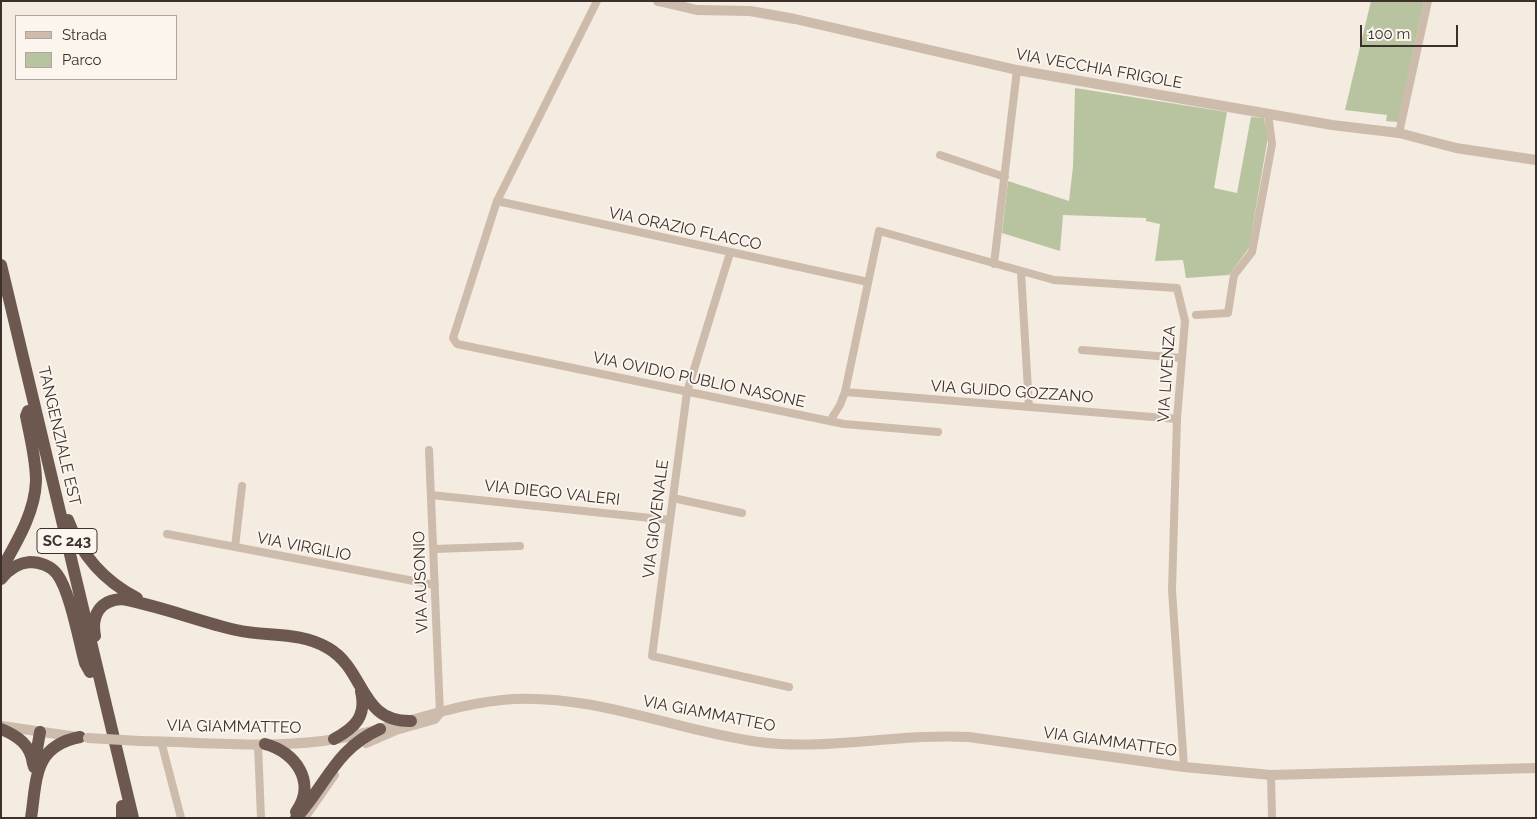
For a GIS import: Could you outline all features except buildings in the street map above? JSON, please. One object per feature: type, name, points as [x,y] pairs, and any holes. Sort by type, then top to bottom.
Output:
[{"type":"highway","name":"TANGENZIALE EST","points":[[1,265],[133,818]]},
{"type":"highway","name":"TANGENZIALE EST","points":[[1,300],[123,814]]},
{"type":"highway","points":[[1,570],[27,519],[34,494],[35,466],[26,416],[28,411]]},
{"type":"highway","points":[[47,459],[55,469],[72,528],[88,558],[112,583],[153,606]]},
{"type":"highway","points":[[1,579],[14,567],[32,562],[50,567],[57,574],[66,595],[85,663],[90,672]]},
{"type":"highway","points":[[103,692],[105,686],[94,626],[98,610],[108,601],[122,599],[239,631],[300,637],[314,641],[335,652],[349,665],[369,702],[381,714],[394,720],[411,721]]},
{"type":"highway","points":[[334,739],[354,727],[361,717],[363,700],[357,679]]},
{"type":"highway","points":[[1,728],[19,738],[28,748],[35,773]]},
{"type":"highway","points":[[296,818],[343,754],[362,738],[380,729]]},
{"type":"highway","points":[[31,818],[40,732]]},
{"type":"highway","points":[[26,818],[35,773],[42,758],[50,750],[66,740],[84,738]]},
{"type":"highway","points":[[261,744],[289,755],[302,774],[304,786],[302,800],[290,818]]},
{"type":"street","points":[[497,201],[597,1]]},
{"type":"street","name":"VIA VECCHIA FRIGOLE","points":[[658,1],[696,10],[750,11],[796,19],[1017,70],[1268,114],[1398,133],[1456,148],[1535,159]]},
{"type":"street","points":[[1398,133],[1428,1]]},
{"type":"street","points":[[994,264],[1017,70]]},
{"type":"street","points":[[1196,315],[1228,313],[1234,275],[1252,252],[1272,144],[1268,114]]},
{"type":"street","points":[[940,156],[1005,177]]},
{"type":"street","name":"VIA ORAZIO FLACCO","points":[[497,201],[868,282]]},
{"type":"street","name":"VIA OVIDIO PUBLIO NASONE","points":[[497,201],[453,338],[457,344],[830,421],[938,432]]},
{"type":"street","name":"VIA LIVENZA","points":[[868,282],[879,231],[1054,280],[1177,288],[1185,321],[1177,419],[1172,590],[1184,767]]},
{"type":"street","name":"VIA GIOVENALE","points":[[730,253],[687,392],[652,656],[789,687]]},
{"type":"street","points":[[1021,272],[1030,407]]},
{"type":"street","points":[[830,421],[840,405],[845,392],[868,282]]},
{"type":"street","points":[[1082,350],[1182,358]]},
{"type":"street","name":"VIA GUIDO GOZZANO","points":[[845,392],[1177,419]]},
{"type":"street","name":"VIA AUSONIO","points":[[429,450],[440,714]]},
{"type":"street","points":[[234,547],[242,486]]},
{"type":"street","name":"VIA DIEGO VALERI","points":[[431,495],[670,520]]},
{"type":"street","points":[[673,498],[742,513]]},
{"type":"street","name":"VIA VIRGILIO","points":[[168,534],[435,585]]},
{"type":"street","points":[[434,549],[520,546]]},
{"type":"street","name":"VIA GIAMMATTEO","points":[[1,728],[84,738],[261,744],[334,739],[497,701],[549,699],[586,704],[760,742],[828,743],[943,736],[1184,767],[1271,775],[1536,768]]},
{"type":"street","points":[[305,818],[352,753],[382,736],[431,721],[440,714]]},
{"type":"street","points":[[161,741],[181,818]]},
{"type":"street","points":[[261,744],[261,818]]},
{"type":"street","points":[[35,773],[40,789],[36,818]]},
{"type":"street","points":[[1271,775],[1272,818]]},
{"type":"green space","points":[[1371,1],[1424,1],[1398,122],[1386,121],[1387,115],[1345,110]]},
{"type":"green space","points":[[1075,88],[1227,112],[1214,188],[1237,193],[1251,117],[1264,118],[1268,137],[1249,248],[1229,275],[1186,278],[1183,260],[1155,261],[1160,224],[1146,221],[1146,218],[1063,215],[1060,251],[1002,233],[1008,181],[1069,201],[1073,167]]}]
